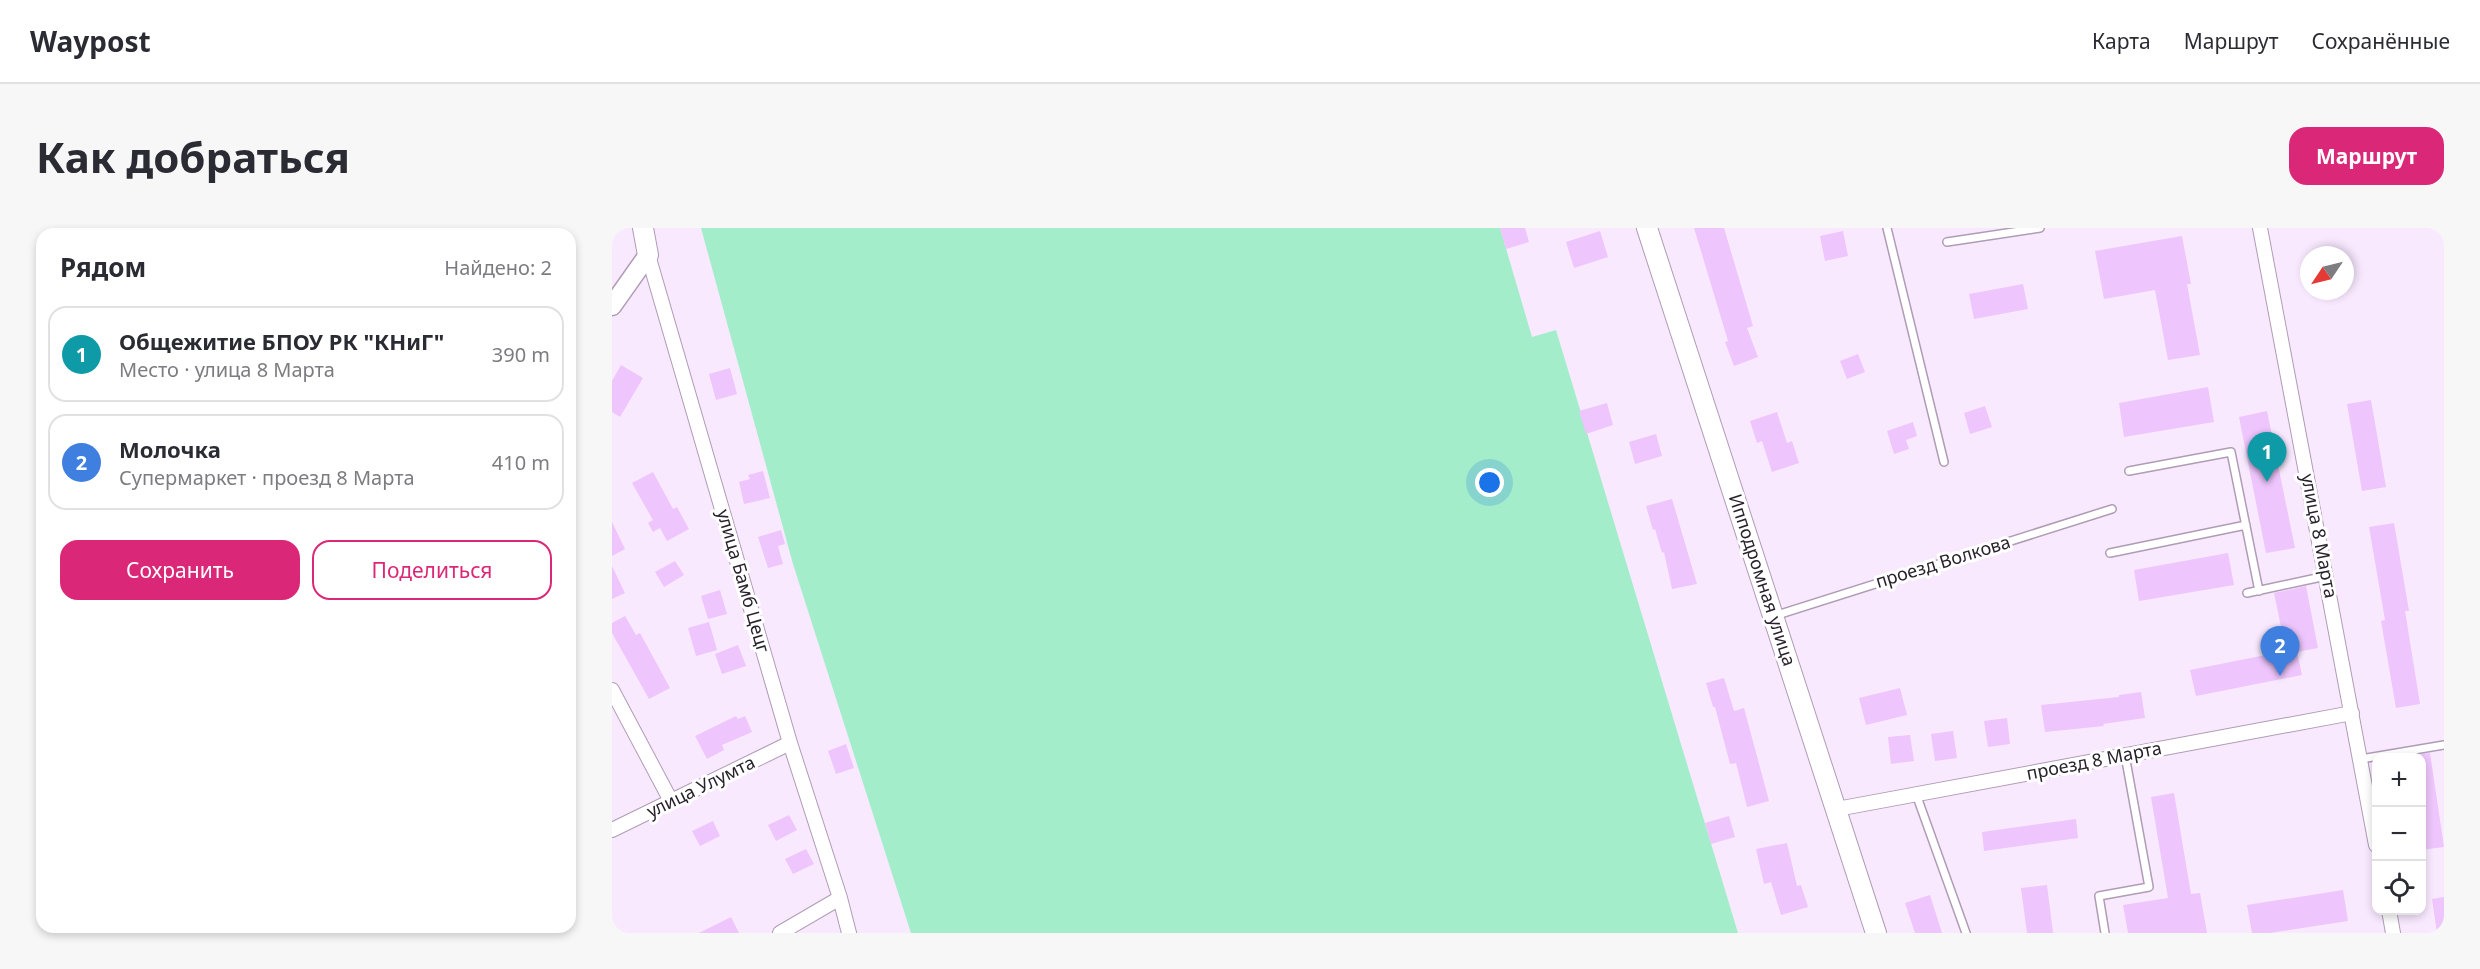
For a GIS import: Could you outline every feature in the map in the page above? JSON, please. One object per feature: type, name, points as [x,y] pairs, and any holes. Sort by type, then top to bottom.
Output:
[{"type":"main road","name":"улица Бамб Цецг","points":[[642,228],[648,255]]},
{"type":"main road","name":"Ипподромная улица","points":[[1647,228],[1876,933]]},
{"type":"street","name":"улица 8 Марта","points":[[2260,228],[2372,822]]},
{"type":"street","points":[[612,306],[648,255]]},
{"type":"street","name":"улица Бамб Цецг","points":[[648,255],[790,743],[849,933]]},
{"type":"street","points":[[612,690],[671,801]]},
{"type":"street","name":"проезд 8 Марта","points":[[1837,809],[2352,712]]},
{"type":"street","name":"улица Улумта","points":[[612,830],[790,743]]},
{"type":"street","points":[[780,933],[840,898]]},
{"type":"street","points":[[2390,915],[2393,933]]},
{"type":"lane","points":[[1887,228],[1944,462]]},
{"type":"lane","points":[[1947,242],[2040,228]]},
{"type":"lane","points":[[2129,471],[2231,452],[2259,591]]},
{"type":"lane","name":"проезд Волкова","points":[[1774,616],[2112,509]]},
{"type":"lane","points":[[2110,553],[2246,525]]},
{"type":"lane","points":[[2247,593],[2326,576]]},
{"type":"lane","points":[[2361,759],[2444,745]]},
{"type":"lane","points":[[2105,933],[2099,896],[2149,887],[2125,755]]},
{"type":"lane","points":[[1916,794],[1966,933]]},
{"type":"green space","points":[[701,228],[1500,228],[1532,337],[1556,330],[1738,933],[911,933],[793,564]]},
{"type":"building","points":[[1500,228],[1525,228],[1529,242],[1506,249]]},
{"type":"building","points":[[1694,228],[1724,228],[1753,326],[1747,328],[1758,357],[1734,366],[1725,342],[1728,341]]},
{"type":"building","points":[[1600,231],[1608,257],[1574,268],[1566,242]]},
{"type":"building","points":[[1843,231],[1848,256],[1825,261],[1820,236]]},
{"type":"building","points":[[2182,236],[2191,284],[2187,284],[2200,355],[2168,360],[2155,290],[2104,299],[2095,251]]},
{"type":"building","points":[[2023,284],[2028,309],[1974,319],[1969,294]]},
{"type":"building","points":[[1858,354],[1865,372],[1847,379],[1840,361]]},
{"type":"building","points":[[621,365],[643,378],[620,417],[612,412],[612,381]]},
{"type":"building","points":[[730,368],[737,394],[716,400],[709,374]]},
{"type":"building","points":[[2208,387],[2214,422],[2124,437],[2119,403]]},
{"type":"building","points":[[2371,400],[2386,487],[2362,491],[2347,404]]},
{"type":"building","points":[[1607,403],[1613,425],[1586,434],[1579,411]]},
{"type":"building","points":[[1985,406],[1992,427],[1970,434],[1964,413]]},
{"type":"building","points":[[2267,411],[2295,548],[2266,553],[2239,417]]},
{"type":"building","points":[[1777,412],[1787,443],[1792,441],[1799,463],[1772,472],[1762,441],[1757,443],[1750,421]]},
{"type":"building","points":[[1913,422],[1917,436],[1906,440],[1909,449],[1894,454],[1887,431]]},
{"type":"building","points":[[1656,434],[1662,456],[1635,464],[1629,442]]},
{"type":"building","points":[[763,471],[770,498],[744,504],[739,482],[750,479],[748,475]]},
{"type":"building","points":[[653,472],[673,509],[677,507],[689,529],[667,541],[660,528],[653,532],[648,523],[653,520],[632,483]]},
{"type":"building","points":[[1672,499],[1697,584],[1672,589],[1664,552],[1662,553],[1646,506]]},
{"type":"building","points":[[612,522],[625,549],[612,556]]},
{"type":"building","points":[[2394,523],[2409,611],[2405,611],[2420,704],[2396,708],[2381,621],[2385,620],[2369,527]]},
{"type":"building","points":[[781,530],[785,544],[778,546],[783,564],[768,568],[758,537]]},
{"type":"building","points":[[2228,553],[2234,585],[2139,601],[2134,570]]},
{"type":"building","points":[[675,561],[684,575],[664,587],[655,572]]},
{"type":"building","points":[[612,566],[625,593],[612,599]]},
{"type":"building","points":[[2306,586],[2318,648],[2297,652],[2302,675],[2196,696],[2190,670],[2286,651],[2274,593]]},
{"type":"building","points":[[720,590],[727,614],[708,619],[701,596]]},
{"type":"building","points":[[625,616],[636,635],[640,633],[670,688],[649,699],[612,633],[612,623]]},
{"type":"building","points":[[709,622],[717,650],[696,656],[688,628]]},
{"type":"building","points":[[738,645],[746,666],[722,674],[715,654]]},
{"type":"building","points":[[1724,678],[1734,711],[1744,708],[1769,801],[1747,807],[1736,763],[1730,764],[1715,707],[1713,707],[1706,683]]},
{"type":"building","points":[[1900,688],[1907,715],[1866,725],[1859,698]]},
{"type":"building","points":[[2141,692],[2145,718],[2103,724],[2104,726],[2045,732],[2041,705],[2119,697],[2119,695]]},
{"type":"building","points":[[736,716],[738,719],[745,716],[752,732],[722,745],[724,750],[707,759],[695,736]]},
{"type":"building","points":[[2007,718],[2010,744],[1988,747],[1984,721]]},
{"type":"building","points":[[1953,731],[1957,758],[1935,761],[1931,734]]},
{"type":"building","points":[[1910,735],[1914,761],[1891,764],[1888,737]]},
{"type":"building","points":[[846,744],[854,768],[836,774],[828,751]]},
{"type":"building","points":[[2426,753],[2430,753],[2444,847],[2426,849],[2426,807]]},
{"type":"building","points":[[2174,793],[2191,894],[2200,893],[2207,933],[2128,933],[2123,905],[2168,898],[2151,797]]},
{"type":"building","points":[[789,815],[797,830],[776,841],[768,825]]},
{"type":"building","points":[[1729,816],[1735,837],[1711,844],[1705,823]]},
{"type":"building","points":[[2076,819],[2078,838],[1984,851],[1982,832]]},
{"type":"building","points":[[713,821],[720,836],[700,846],[692,831]]},
{"type":"building","points":[[1787,843],[1797,886],[1801,885],[1808,907],[1781,915],[1771,882],[1764,884],[1756,849]]},
{"type":"building","points":[[806,849],[814,864],[793,874],[785,859]]},
{"type":"building","points":[[2047,885],[2053,933],[2027,933],[2021,888]]},
{"type":"building","points":[[2343,890],[2348,921],[2270,933],[2252,933],[2247,905]]},
{"type":"building","points":[[1930,895],[1942,933],[1915,933],[1905,903]]},
{"type":"building","points":[[2444,897],[2444,933],[2437,933],[2432,899]]},
{"type":"building","points":[[731,917],[739,933],[699,933]]},
{"type":"place","name":"Общежитие БПОУ РК \"КНиГ\"","points":[[2267,482]]},
{"type":"place","name":"Молочка","points":[[2280,676]]}]
